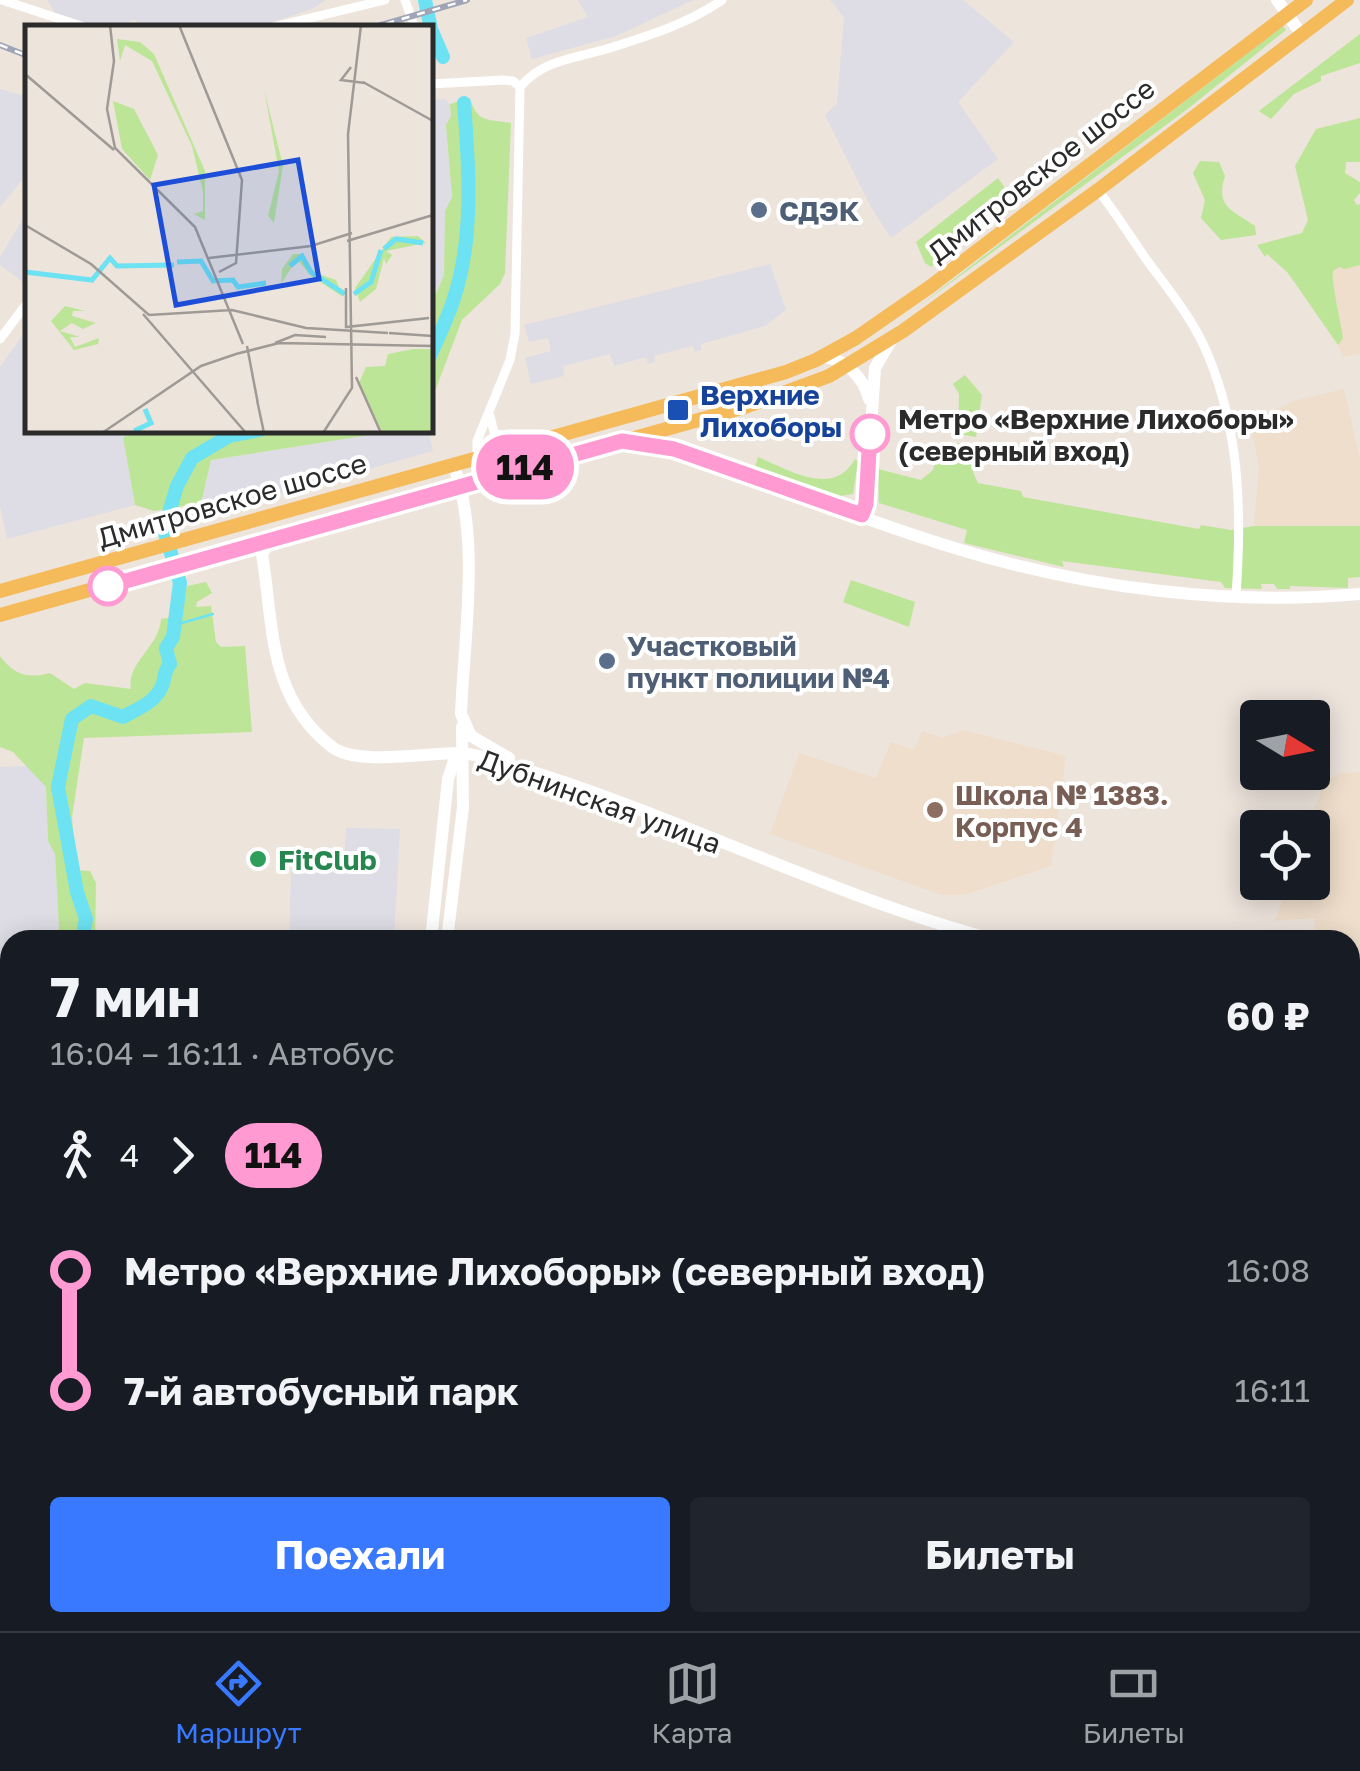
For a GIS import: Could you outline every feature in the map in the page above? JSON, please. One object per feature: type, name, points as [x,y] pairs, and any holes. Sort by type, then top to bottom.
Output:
[{"type":"main road","points":[[1277,0],[1302,35]]},
{"type":"main road","name":"Дмитровское шоссе","points":[[0,590],[739,387],[822,357],[932,286],[1306,0]]},
{"type":"main road","name":"Дмитровское шоссе","points":[[0,614],[194,563],[794,391],[848,367],[1098,190],[1347,0]]},
{"type":"main road","points":[[862,515],[877,360],[892,339]]},
{"type":"main road","points":[[822,357],[848,367],[862,382],[871,406]]},
{"type":"main road","points":[[622,441],[674,449],[952,547],[1029,568],[1145,587],[1236,596],[1360,594]]},
{"type":"main road","points":[[448,930],[464,786],[461,714],[468,552],[468,519],[453,464]]},
{"type":"main road","name":"Дубнинская улица","points":[[270,541],[262,554],[277,667],[284,686],[330,745],[349,755],[436,755],[479,749],[887,908],[961,930]]},
{"type":"main road","points":[[236,550],[251,555],[264,566]]},
{"type":"main road","points":[[461,714],[471,736],[494,756],[476,764],[464,786]]},
{"type":"main road","points":[[431,930],[448,780],[454,761],[464,753]]},
{"type":"main road","points":[[436,755],[446,765],[448,780]]},
{"type":"street","points":[[2,0],[78,25]]},
{"type":"street","points":[[281,25],[385,0]]},
{"type":"street","points":[[406,0],[414,25]]},
{"type":"street","points":[[520,87],[549,64],[668,28],[722,0]]},
{"type":"street","points":[[432,84],[504,80],[514,81],[520,87],[515,334],[510,360],[477,441],[476,457],[488,477]]},
{"type":"street","points":[[1098,190],[1192,323],[1208,352],[1231,425],[1235,452],[1240,524],[1236,596]]},
{"type":"street","points":[[0,339],[25,306]]},
{"type":"street","points":[[490,413],[494,432],[516,446]]},
{"type":"shaded area","points":[[47,0],[326,0],[312,9],[263,25],[138,25],[134,19],[124,25],[91,25],[57,16]]},
{"type":"shaded area","points":[[578,0],[693,0],[616,36],[532,59],[526,38],[588,17]]},
{"type":"shaded area","points":[[830,0],[963,0],[1014,42],[958,102],[998,159],[891,238],[825,115],[837,104],[844,17]]},
{"type":"shaded area","points":[[0,89],[25,96],[25,176],[0,207]]},
{"type":"shaded area","points":[[445,99],[450,104],[451,116],[446,125],[452,197],[445,211],[444,275],[432,303],[432,100]]},
{"type":"shaded area","points":[[25,216],[23,282],[0,265],[0,257]]},
{"type":"shaded area","points":[[1360,253],[1360,354],[1343,357],[1288,273]]},
{"type":"shaded area","points":[[770,264],[786,310],[765,326],[701,344],[701,350],[695,352],[693,346],[654,356],[655,362],[648,364],[646,357],[614,366],[610,354],[563,366],[564,376],[531,384],[525,358],[551,351],[548,338],[529,342],[524,325]]},
{"type":"shaded area","points":[[25,332],[25,432],[144,432],[123,437],[135,505],[7,539],[0,506],[0,367]]},
{"type":"shaded area","points":[[1344,389],[1360,459],[1360,526],[1254,526],[1259,466],[1253,437],[1255,421],[1294,401]]},
{"type":"shaded area","points":[[428,432],[433,451],[226,509],[199,512],[211,460],[376,434]]},
{"type":"shaded area","points":[[963,730],[1066,756],[1051,866],[964,895],[942,895],[770,834],[799,753],[876,778],[891,742],[914,750],[922,731],[942,738]]},
{"type":"shaded area","points":[[27,766],[46,787],[48,841],[55,854],[58,930],[0,930],[0,767]]},
{"type":"shaded area","points":[[1360,772],[1360,930],[1315,930],[1314,918],[1275,921],[1283,900],[1330,900],[1330,810],[1314,810],[1322,790],[1330,790],[1330,778]]},
{"type":"shaded area","points":[[346,828],[400,829],[395,930],[289,930],[291,873],[297,865],[344,866]]},
{"type":"green space","points":[[1283,26],[1286,30],[1185,111],[915,309]]},
{"type":"green space","points":[[1360,34],[1360,63],[1321,76],[1321,81],[1294,94],[1271,119],[1259,111]]},
{"type":"green space","points":[[470,98],[480,116],[511,123],[505,273],[500,284],[462,320],[432,399],[432,303],[444,275],[445,211],[452,197],[446,125],[451,116],[450,104]]},
{"type":"green space","points":[[1360,118],[1360,162],[1346,162],[1345,173],[1360,182],[1360,193],[1354,200],[1360,204],[1360,265],[1333,271],[1343,338],[1338,345],[1288,273],[1267,254],[1265,257],[1257,245],[1302,233],[1308,220],[1295,166],[1316,129]]},
{"type":"green space","points":[[1200,161],[1219,162],[1225,176],[1224,201],[1255,226],[1256,235],[1221,240],[1201,218],[1205,200],[1193,173]]},
{"type":"green space","points":[[998,178],[1010,195],[1001,203],[1000,215],[931,267],[925,263],[916,242]]},
{"type":"green space","points":[[965,375],[982,395],[976,437],[958,434],[959,394],[953,384]]},
{"type":"green space","points":[[144,432],[380,432],[211,460],[201,503],[154,511],[135,505],[123,437]]},
{"type":"green space","points":[[940,445],[980,445],[973,472],[978,483],[1021,491],[1023,497],[1199,529],[1201,525],[1231,530],[1254,526],[1360,526],[1360,577],[1348,578],[1348,588],[1277,589],[1274,584],[1261,584],[1262,589],[1225,588],[1221,582],[1062,561],[1064,567],[964,543],[967,530],[879,503],[878,469],[921,480],[933,470]]},
{"type":"green space","points":[[758,457],[797,474],[823,479],[846,471],[855,459],[858,461],[853,494],[840,496],[755,467]]},
{"type":"green space","points":[[851,580],[915,602],[909,627],[843,602]]},
{"type":"green space","points":[[206,582],[212,593],[197,602],[196,607],[211,606],[216,642],[221,647],[245,646],[252,732],[84,738],[72,817],[76,870],[90,871],[96,883],[95,930],[58,930],[55,854],[48,841],[46,787],[13,752],[0,747],[0,656],[16,671],[35,676],[50,673],[74,689],[85,683],[131,689],[133,671],[155,638],[161,619],[181,616],[187,586]]},
{"type":"waterway","points":[[425,0],[430,25]]},
{"type":"waterway","points":[[432,31],[443,57]]},
{"type":"waterway","points":[[432,351],[452,305],[465,251],[468,177],[464,103]]},
{"type":"waterway","points":[[84,930],[86,919],[77,892],[58,787],[72,719],[91,706],[123,717],[159,692],[170,664],[166,648],[173,637],[180,583],[164,530],[177,486],[192,458],[229,436],[250,432]]},
{"type":"waterway","points":[[175,625],[213,614]]},
{"type":"railway","points":[[381,25],[467,0]]},
{"type":"railway","points":[[0,45],[25,55]]},
{"type":"bus line","name":"114","points":[[108,586],[622,441],[674,449],[862,515],[870,434]]},
{"type":"place","name":"СДЭК","points":[[759,210]]},
{"type":"place","name":"Верхние Лихоборы","points":[[678,410]]},
{"type":"place","name":"Метро «Верхние Лихоборы» (северный вход)","points":[[870,434]]},
{"type":"place","name":"Участковый пункт полиции №4","points":[[607,661]]},
{"type":"place","name":"Школа № 1383. Корпус 4","points":[[935,810]]},
{"type":"place","name":"FitClub","points":[[258,859]]}]
